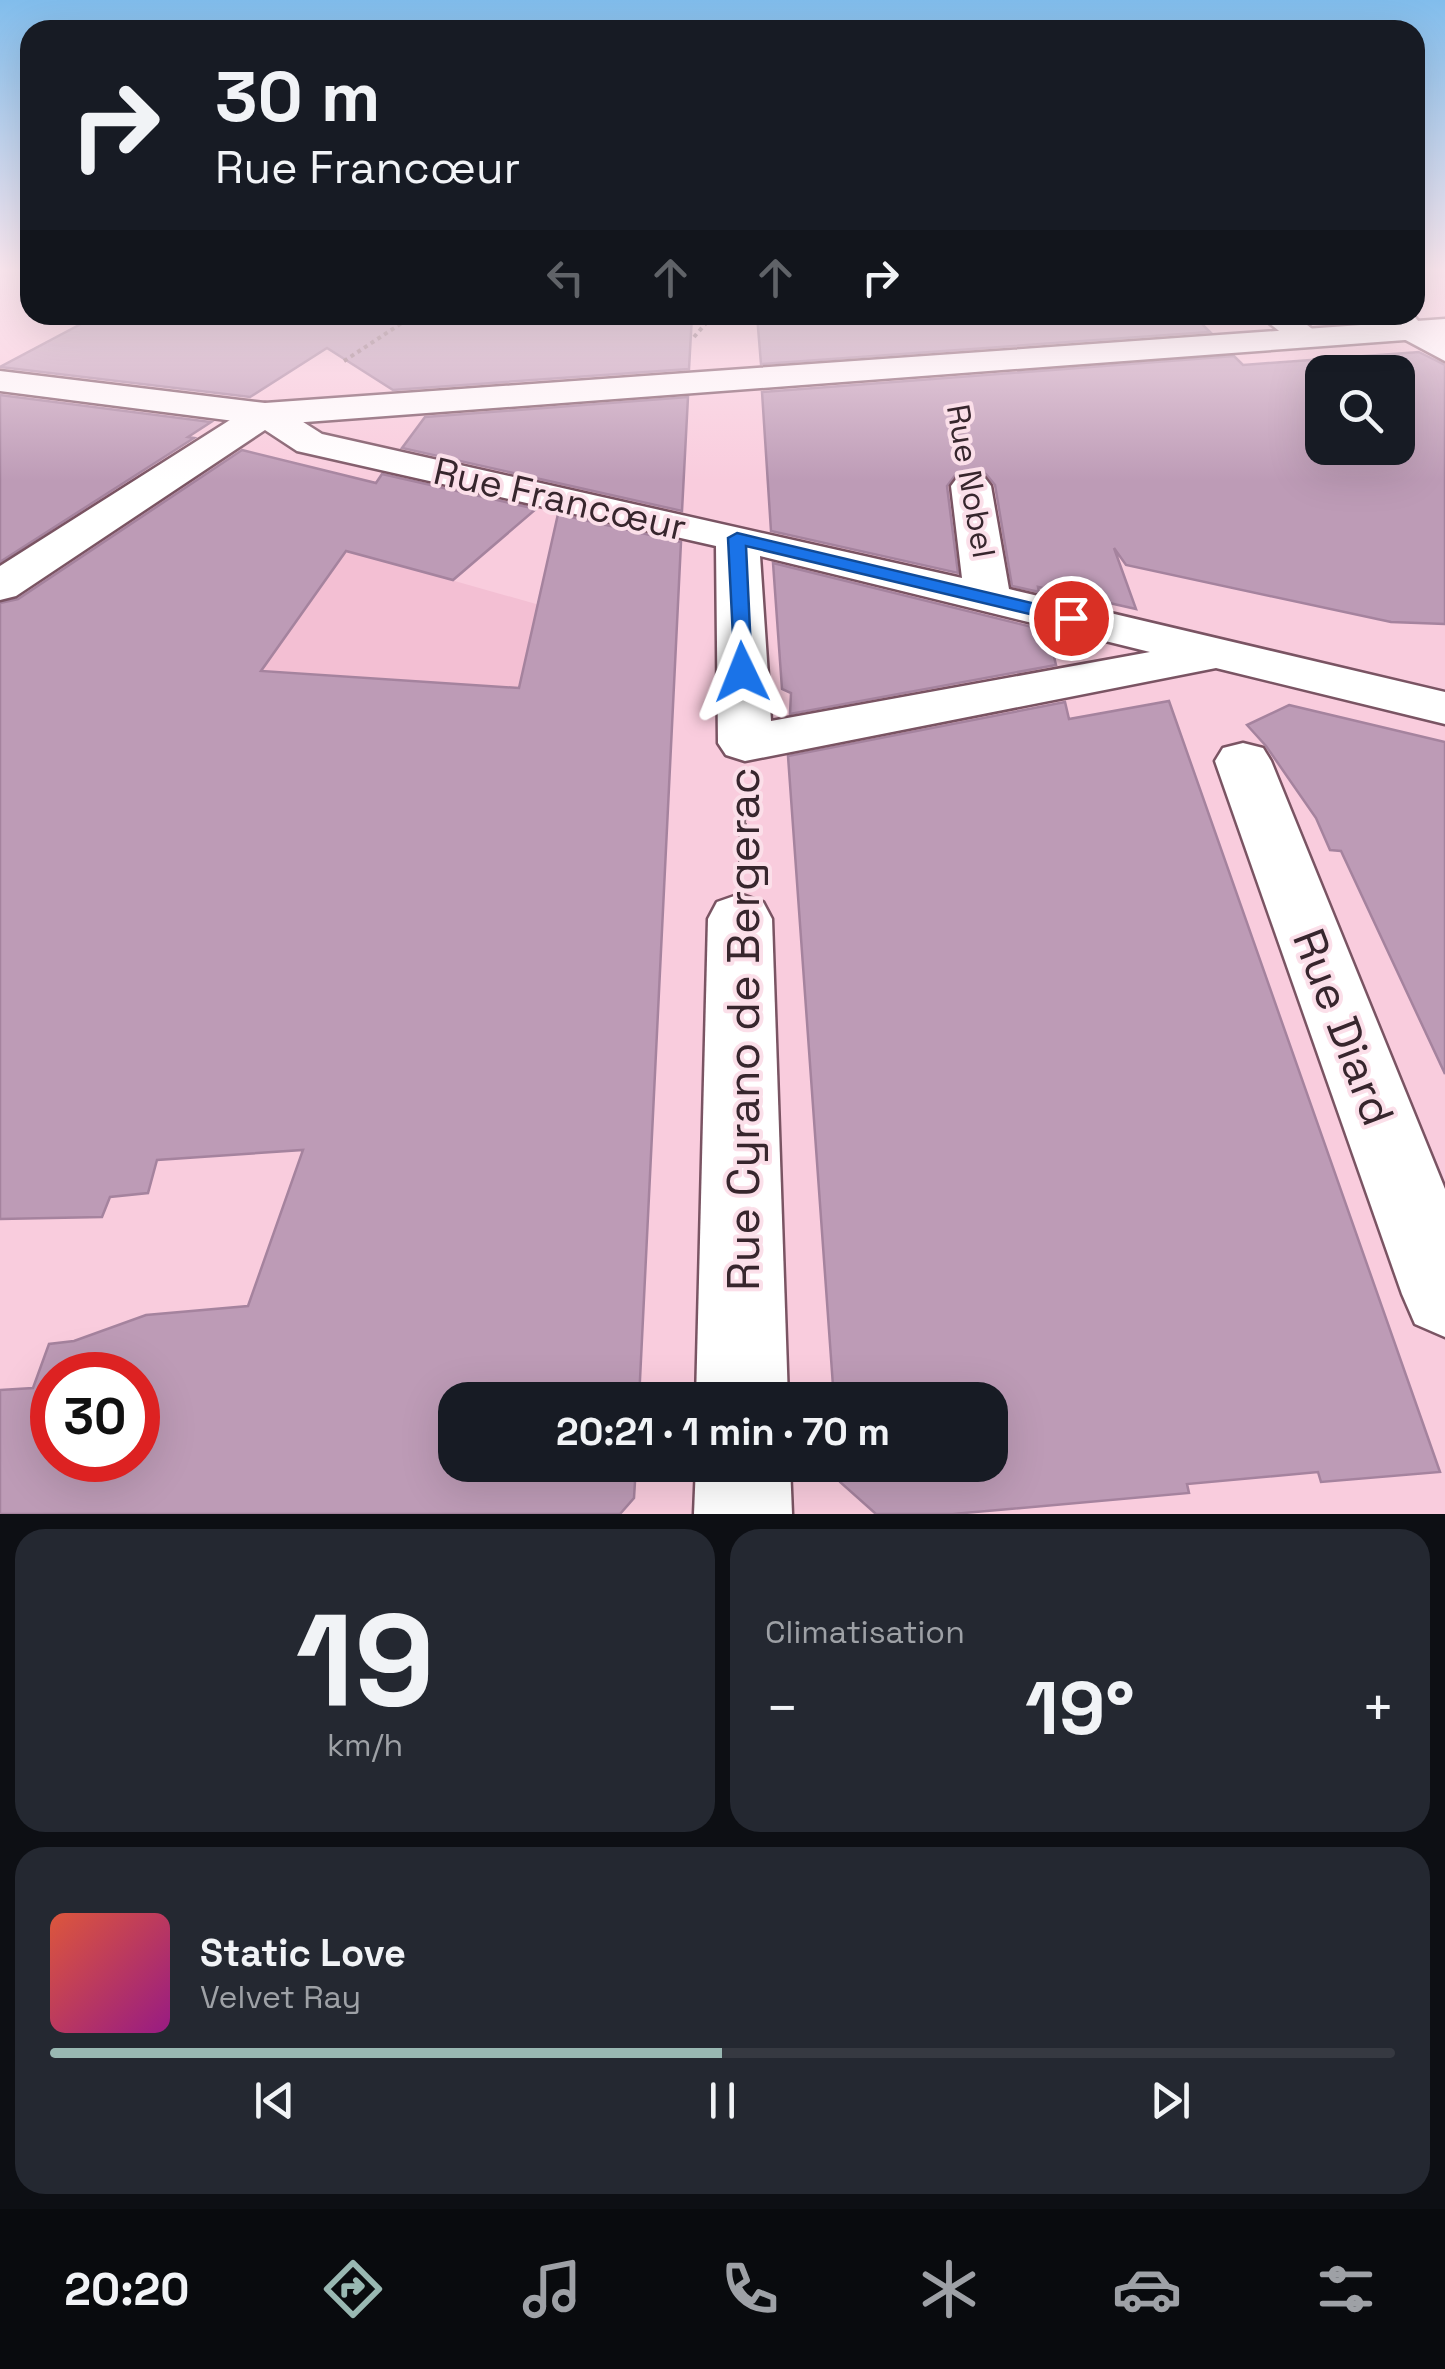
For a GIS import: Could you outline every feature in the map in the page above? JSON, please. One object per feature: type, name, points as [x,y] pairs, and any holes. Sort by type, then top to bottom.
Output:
[{"type":"street","points":[[0,381],[265,414],[1285,340]]},
{"type":"street","points":[[0,586],[265,414]]},
{"type":"street","name":"Rue Francœur","points":[[265,414],[310,443],[737,538],[1445,708]]},
{"type":"street","name":"Rue Nobel","points":[[971,486],[989,582],[988,599]]},
{"type":"street","name":"Rue Cyrano de Bergerac","points":[[737,538],[745,743]]},
{"type":"street","points":[[745,743],[1216,654]]},
{"type":"street","name":"Rue Diard","points":[[1243,760],[1445,1294]]},
{"type":"street","name":"Rue Cyrano de Bergerac","points":[[740,919],[742,1382]]},
{"type":"street","points":[[743,1482],[743,1514]]},
{"type":"path","name":"Rue Nobel","points":[[956,363],[953,382],[971,486]]},
{"type":"path","name":"Rue Cyrano de Bergerac","points":[[740,919],[745,743]]},
{"type":"shaded area","points":[[392,486],[395,564],[550,608],[665,857],[201,669],[261,671]]},
{"type":"building","points":[[52,340],[691,340],[689,369],[393,390],[327,348],[250,397],[0,367]]},
{"type":"building","points":[[759,340],[1103,340],[761,364]]},
{"type":"building","points":[[1419,352],[1445,365],[1445,624],[1391,622],[1126,565],[1114,548],[1136,609],[1038,587],[1039,592],[1012,586],[995,485],[986,474],[972,470],[956,474],[947,486],[958,573],[771,531],[762,392],[1234,356],[1243,365],[1305,360],[1305,465],[1415,465],[1415,355],[1378,355]]},
{"type":"building","points":[[0,395],[211,422],[188,437],[194,438],[0,562]]},
{"type":"building","points":[[688,397],[682,511],[402,448],[425,417]]},
{"type":"building","points":[[242,450],[376,483],[382,474],[536,509],[453,580],[346,551],[261,671],[519,688],[558,514],[681,542],[640,1382],[438,1382],[438,1482],[635,1482],[634,1498],[620,1514],[0,1514],[0,1390],[30,1388],[30,1482],[160,1482],[160,1352],[46,1352],[49,1344],[74,1341],[146,1315],[248,1306],[303,1150],[157,1160],[148,1193],[110,1197],[102,1217],[0,1219],[0,603],[18,599]]},
{"type":"building","points":[[773,563],[1048,631],[1056,665],[790,714],[791,693],[782,689]]},
{"type":"building","points":[[1169,701],[1440,1472],[1321,1482],[1318,1472],[1187,1484],[1189,1493],[953,1514],[876,1514],[840,1482],[1008,1482],[1008,1382],[833,1382],[788,756],[1065,702],[1069,719]]},
{"type":"building","points":[[1289,705],[1445,742],[1445,1074],[1341,851],[1330,850],[1316,818],[1247,725]]},
{"type":"route","points":[[742,672],[737,538],[1071,618]]}]
